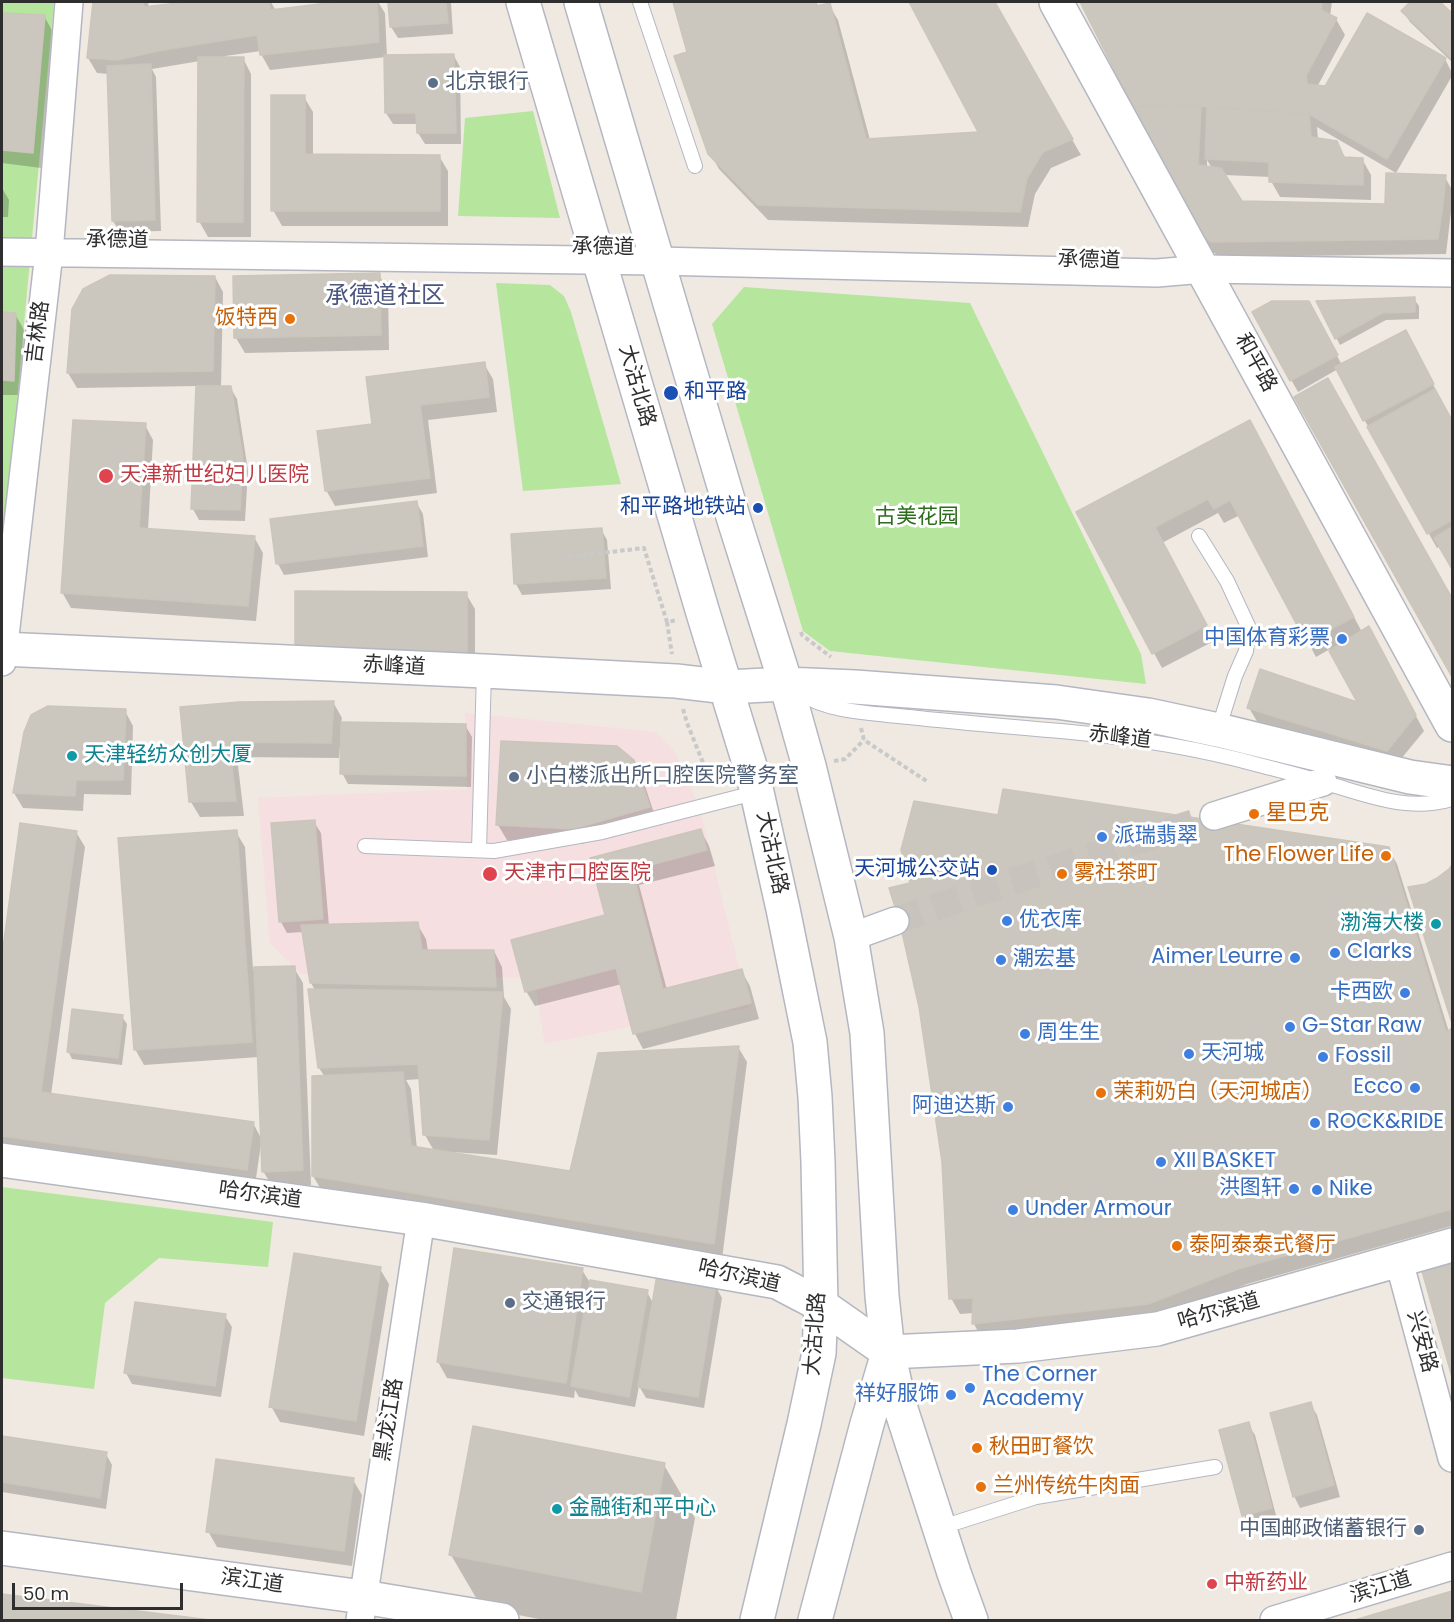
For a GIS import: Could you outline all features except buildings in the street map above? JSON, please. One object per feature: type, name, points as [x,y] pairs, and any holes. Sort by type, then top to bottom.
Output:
[{"type":"main road","name":"大沽北路","points":[[524,2],[703,613],[758,792],[810,1042],[816,1107],[821,1305],[819,1353],[757,1620]]},
{"type":"main road","points":[[581,2],[730,509],[786,684],[809,766],[851,937],[867,1033],[882,1296],[888,1352],[900,1406],[971,1620]]},
{"type":"main road","name":"和平路","points":[[1056,2],[1452,725]]},
{"type":"main road","name":"赤峰道","points":[[2,653],[484,671],[676,681],[727,687],[786,684],[1056,702],[1148,715],[1410,777],[1452,783]]},
{"type":"main road","name":"哈尔滨道","points":[[2,1160],[421,1219],[777,1282],[821,1305],[888,1352],[1018,1346],[1156,1329],[1452,1245]]},
{"type":"main road","points":[[815,1620],[888,1352]]},
{"type":"main road","name":"滨江道","points":[[2,1548],[362,1609],[502,1620]]},
{"type":"street","name":"吉林路","points":[[2,653],[49,246],[69,2]]},
{"type":"street","name":"承德道","points":[[2,239],[49,246],[655,255],[1157,273],[1204,269],[1452,273]]},
{"type":"street","name":"承德道","points":[[2,252],[49,246]]},
{"type":"street","points":[[1214,816],[1323,782]]},
{"type":"street","points":[[851,937],[895,921]]},
{"type":"street","name":"黑龙江路","points":[[362,1609],[421,1219]]},
{"type":"street","name":"兴安路","points":[[1399,1261],[1452,1458]]},
{"type":"street","name":"滨江道","points":[[1274,1620],[1332,1608],[1452,1566]]},
{"type":"lane","points":[[640,2],[695,166]]},
{"type":"lane","points":[[1200,536],[1227,581],[1248,626],[1246,651],[1235,676],[1218,730]]},
{"type":"lane","points":[[479,850],[484,671]]},
{"type":"lane","name":"赤峰道","points":[[786,684],[807,698],[822,705],[837,708],[1147,741],[1255,763],[1390,802],[1420,804],[1439,803],[1452,799]]},
{"type":"lane","points":[[365,846],[494,851],[602,832],[758,792]]},
{"type":"lane","points":[[939,1528],[1036,1497],[1215,1467]]},
{"type":"shaded area","name":"天津市口腔医院","points":[[465,713],[655,732],[674,750],[699,806],[749,1008],[628,1027],[545,1044],[534,978],[300,974],[270,943],[258,798],[467,789]]},
{"type":"green space","points":[[2,2],[54,2],[2,561]]},
{"type":"green space","points":[[533,111],[560,218],[458,216],[465,118]]},
{"type":"green space","points":[[496,283],[550,285],[564,296],[571,312],[621,484],[523,491]]},
{"type":"green space","name":"古美花园","points":[[744,287],[970,303],[1141,654],[1146,684],[830,651],[803,631],[712,324]]},
{"type":"green space","points":[[2,1187],[273,1222],[268,1267],[159,1258],[105,1303],[94,1389],[2,1378]]},
{"type":"tunnel","points":[[895,921],[1214,816]]},
{"type":"place","name":"北京银行","points":[[433,83]]},
{"type":"place","name":"饭特西","points":[[290,319]]},
{"type":"place","name":"和平路","points":[[671,393]]},
{"type":"place","name":"天津新世纪妇儿医院","points":[[106,476]]},
{"type":"place","name":"和平路地铁站","points":[[758,508]]},
{"type":"place","name":"中国体育彩票","points":[[1342,639]]},
{"type":"place","name":"天津轻纺众创大厦","points":[[72,756]]},
{"type":"place","name":"小白楼派出所口腔医院警务室","points":[[514,777]]},
{"type":"place","name":"星巴克","points":[[1254,814]]},
{"type":"place","name":"派瑞翡翠","points":[[1102,837]]},
{"type":"place","name":"The Flower Life","points":[[1386,856]]},
{"type":"place","name":"天河城公交站","points":[[992,870]]},
{"type":"place","name":"天津市口腔医院","points":[[490,874]]},
{"type":"place","name":"雾社茶町","points":[[1062,874]]},
{"type":"place","name":"优衣库","points":[[1007,921]]},
{"type":"place","name":"渤海大楼","points":[[1436,924]]},
{"type":"place","name":"Clarks","points":[[1335,953]]},
{"type":"place","name":"Aimer Leurre","points":[[1295,958]]},
{"type":"place","name":"潮宏基","points":[[1001,960]]},
{"type":"place","name":"卡西欧","points":[[1405,993]]},
{"type":"place","name":"G-Star Raw","points":[[1290,1027]]},
{"type":"place","name":"周生生","points":[[1025,1034]]},
{"type":"place","name":"天河城","points":[[1189,1054]]},
{"type":"place","name":"Fossil","points":[[1323,1057]]},
{"type":"place","name":"Ecco","points":[[1415,1088]]},
{"type":"place","name":"茉莉奶白（天河城店）","points":[[1101,1093]]},
{"type":"place","name":"阿迪达斯","points":[[1008,1107]]},
{"type":"place","name":"ROCK&RIDE","points":[[1315,1123]]},
{"type":"place","name":"XII BASKET","points":[[1161,1162]]},
{"type":"place","name":"洪图轩","points":[[1294,1189]]},
{"type":"place","name":"Nike","points":[[1317,1190]]},
{"type":"place","name":"Under Armour","points":[[1013,1210]]},
{"type":"place","name":"泰阿泰泰式餐厅","points":[[1177,1246]]},
{"type":"place","name":"交通银行","points":[[510,1303]]},
{"type":"place","name":"The Corner Academy","points":[[970,1388]]},
{"type":"place","name":"祥好服饰","points":[[951,1395]]},
{"type":"place","name":"秋田町餐饮","points":[[977,1448]]},
{"type":"place","name":"兰州传统牛肉面","points":[[981,1487]]},
{"type":"place","name":"金融街和平中心","points":[[557,1509]]},
{"type":"place","name":"中国邮政储蓄银行","points":[[1419,1530]]},
{"type":"place","name":"中新药业","points":[[1212,1584]]},
{"type":"district","name":"承德道社区","points":[[385,297]]}]
